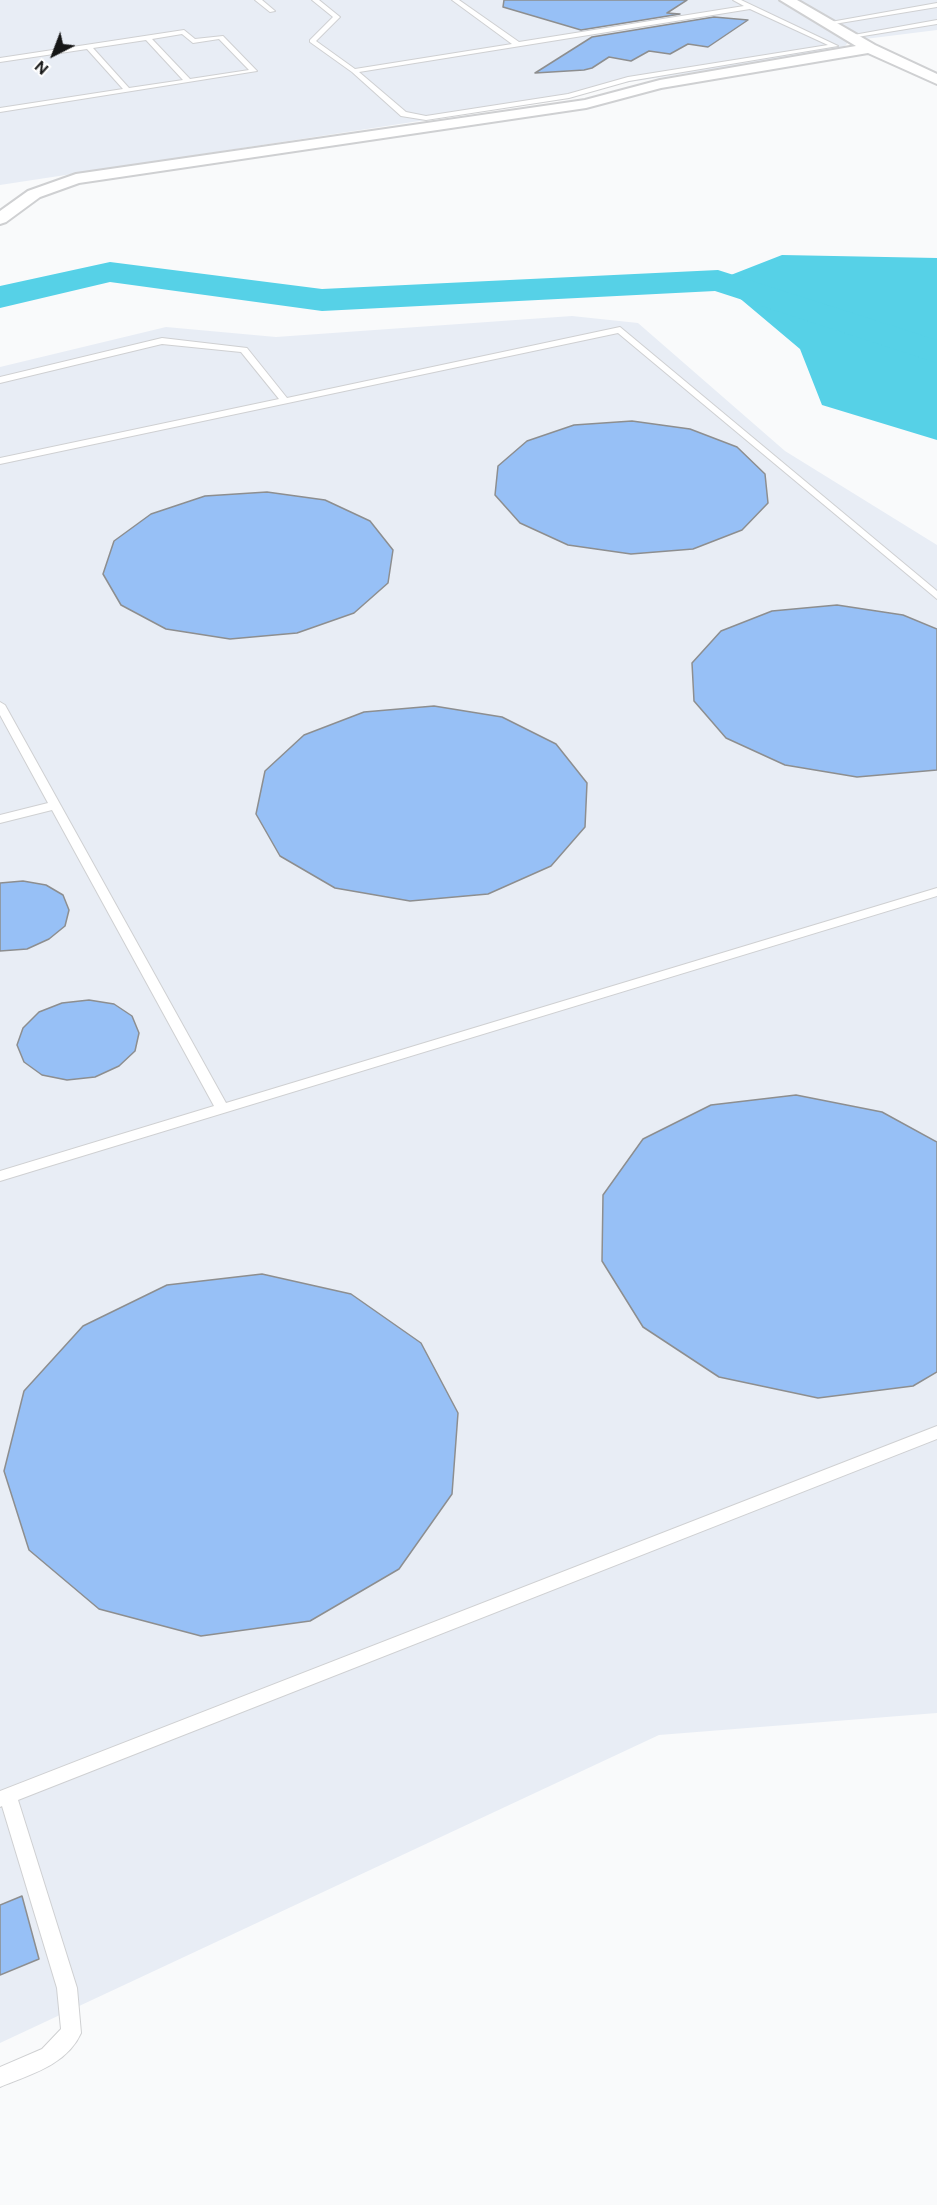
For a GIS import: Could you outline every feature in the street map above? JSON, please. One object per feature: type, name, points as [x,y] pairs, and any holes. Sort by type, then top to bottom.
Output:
[{"type":"street","points":[[788,0],[870,48],[937,80]]},
{"type":"street","points":[[0,219],[34,194],[76,179],[586,104],[660,84],[870,48]]},
{"type":"lane","points":[[258,0],[272,11]]},
{"type":"lane","points":[[315,0],[337,17],[312,41],[354,71],[404,114],[426,118],[569,96],[628,79],[835,46],[736,0]]},
{"type":"lane","points":[[455,0],[518,45]]},
{"type":"lane","points":[[828,23],[937,5]]},
{"type":"lane","points":[[354,71],[750,7]]},
{"type":"lane","points":[[851,36],[937,22]]},
{"type":"lane","points":[[0,60],[184,32],[193,41],[221,37],[254,71],[0,110]]},
{"type":"lane","points":[[147,37],[188,81]]},
{"type":"lane","points":[[88,46],[128,91]]},
{"type":"lane","points":[[0,461],[620,330],[937,596]]},
{"type":"lane","points":[[0,380],[162,341],[244,350],[285,401]]},
{"type":"lane","points":[[0,705],[222,1108]]},
{"type":"lane","points":[[0,819],[56,805]]},
{"type":"lane","points":[[0,1176],[937,892]]},
{"type":"lane","points":[[0,2077],[49,2056],[71,2033],[67,1988],[4,1798],[937,1432]]},
{"type":"shaded area","points":[[0,0],[937,0],[937,30],[849,41],[842,50],[623,83],[570,98],[0,185]]},
{"type":"shaded area","points":[[572,316],[638,323],[785,451],[937,545],[937,1713],[659,1735],[0,2043],[0,367],[166,327],[276,337]]},
{"type":"water","points":[[782,255],[937,258],[937,440],[822,405],[800,349],[718,280]]},
{"type":"building","points":[[504,0],[687,0],[667,13],[680,14],[581,30],[503,7]]},
{"type":"building","points":[[714,17],[748,20],[708,47],[688,44],[670,54],[649,51],[631,61],[609,57],[592,68],[584,70],[535,73],[592,37]]},
{"type":"building","points":[[632,421],[690,429],[737,447],[765,474],[768,503],[742,530],[693,549],[631,554],[568,545],[520,523],[495,495],[498,466],[527,441],[574,425]]},
{"type":"building","points":[[267,492],[325,500],[370,521],[393,550],[388,583],[354,613],[297,633],[230,639],[166,629],[121,605],[103,574],[114,541],[151,514],[205,496]]},
{"type":"building","points":[[837,605],[903,615],[937,629],[937,770],[857,777],[785,765],[726,738],[694,701],[692,663],[721,631],[772,611]]},
{"type":"building","points":[[434,706],[502,717],[556,744],[587,783],[585,827],[551,866],[488,894],[410,901],[335,888],[280,856],[256,814],[265,771],[304,735],[364,712]]},
{"type":"building","points":[[23,881],[46,885],[63,895],[69,910],[65,926],[49,939],[27,949],[0,951],[0,883]]},
{"type":"building","points":[[89,1000],[114,1004],[132,1016],[139,1033],[135,1051],[119,1066],[95,1077],[67,1080],[42,1075],[24,1062],[17,1045],[23,1028],[39,1012],[62,1003]]},
{"type":"building","points":[[796,1095],[882,1112],[937,1142],[937,1372],[913,1386],[818,1398],[719,1377],[643,1327],[602,1261],[603,1195],[643,1139],[711,1105]]},
{"type":"building","points":[[262,1274],[351,1294],[421,1343],[458,1413],[452,1494],[399,1569],[310,1621],[201,1636],[99,1609],[29,1550],[4,1471],[24,1391],[83,1326],[167,1285]]},
{"type":"building","points":[[22,1896],[39,1959],[0,1975],[0,1905]]},
{"type":"waterway","points":[[0,297],[110,272],[322,300],[718,280],[937,352]]}]
